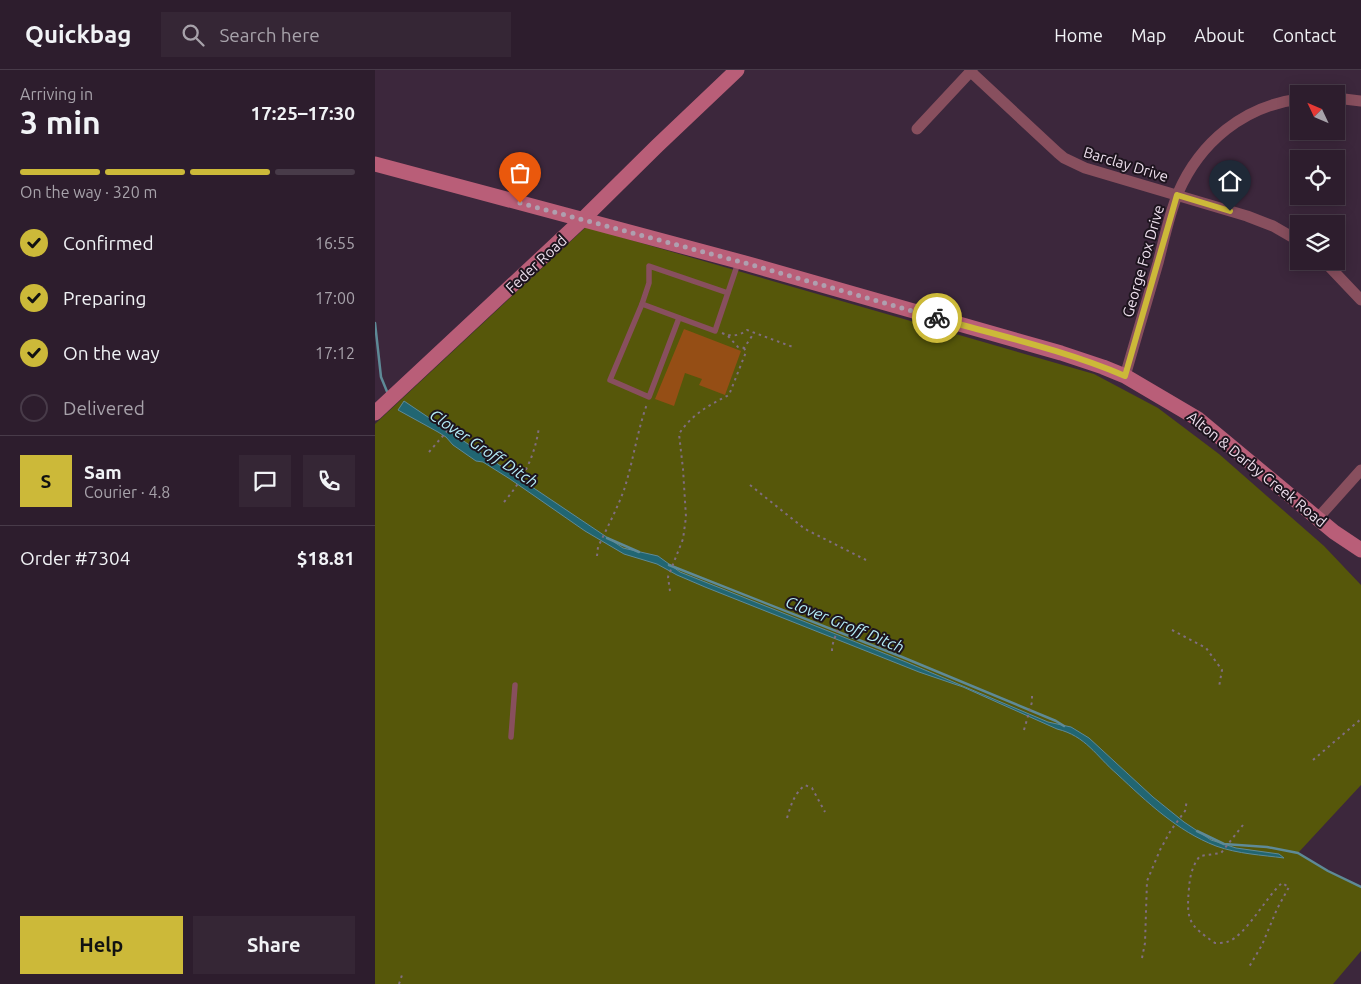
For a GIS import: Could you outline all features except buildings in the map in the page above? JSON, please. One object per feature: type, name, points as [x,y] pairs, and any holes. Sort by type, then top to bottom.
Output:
[{"type":"street","name":"Feder Road","points":[[375,413],[583,219],[737,70]]},
{"type":"street","points":[[917,129],[971,71]]},
{"type":"street","name":"Barclay Drive","points":[[971,71],[1064,158],[1085,168],[1247,216],[1273,226],[1290,236]]},
{"type":"street","points":[[1345,99],[1361,100]]},
{"type":"street","name":"George Fox Drive","points":[[1125,376],[1177,195],[1192,167],[1200,155],[1222,132],[1241,118],[1261,108],[1290,100]]},
{"type":"street","name":"Alton & Darby Creek Road","points":[[375,164],[739,261],[1061,353],[1103,367],[1125,376],[1198,419],[1318,518],[1361,550]]},
{"type":"street","points":[[1333,270],[1361,300]]},
{"type":"street","points":[[1318,518],[1361,470]]},
{"type":"lane","points":[[642,304],[715,330],[739,261]]},
{"type":"lane","points":[[679,318],[649,397],[610,380],[642,304],[649,283],[649,266],[728,292]]},
{"type":"lane","points":[[511,737],[515,685]]},
{"type":"path","points":[[715,330],[729,336],[735,336],[747,330],[793,347]]},
{"type":"path","points":[[669,591],[668,577],[683,539],[685,517],[679,434],[689,421],[710,404],[729,395],[746,352],[744,348],[754,333]]},
{"type":"path","points":[[729,336],[738,347],[744,348]]},
{"type":"path","points":[[597,556],[598,546],[623,491],[649,397]]},
{"type":"path","points":[[429,452],[454,423]]},
{"type":"path","points":[[504,502],[524,476],[537,440],[539,427]]},
{"type":"path","points":[[750,486],[805,529],[866,560]]},
{"type":"path","points":[[832,651],[832,646],[841,624],[841,616]]},
{"type":"path","points":[[1172,630],[1210,652],[1222,670],[1219,688]]},
{"type":"path","points":[[1024,730],[1025,721],[1032,702],[1032,692]]},
{"type":"path","points":[[1313,760],[1361,719]]},
{"type":"path","points":[[787,818],[792,802],[798,791],[805,784],[812,788],[825,812]]},
{"type":"path","points":[[1142,958],[1145,943],[1147,881],[1160,850],[1171,830],[1185,811],[1187,800]]},
{"type":"path","points":[[1243,825],[1221,853],[1200,856],[1193,864],[1187,911],[1198,931],[1215,944],[1227,942],[1249,926],[1275,889],[1283,884],[1289,887],[1277,909],[1262,945],[1249,967]]},
{"type":"path","points":[[399,984],[403,972]]},
{"type":"shaded area","points":[[586,227],[1094,374],[1158,408],[1219,454],[1324,546],[1361,585],[1361,785],[1298,853],[1328,871],[1361,887],[1361,951],[1333,984],[375,984],[375,424]]},
{"type":"water","points":[[404,401],[623,548],[658,556],[680,572],[906,662],[1048,722],[1071,727],[1089,738],[1153,797],[1184,822],[1211,840],[1236,848],[1279,854],[1284,858],[1224,849],[1188,832],[1151,805],[1076,736],[963,687],[919,672],[705,587],[657,564],[624,554],[585,531],[483,462],[476,461],[453,445],[446,437],[398,410]]},
{"type":"waterway","name":"Clover Groff Ditch","points":[[375,323],[381,377],[388,394]]},
{"type":"waterway","name":"Clover Groff Ditch","points":[[607,538],[639,552]]},
{"type":"waterway","name":"Clover Groff Ditch","points":[[669,565],[902,657],[1064,726]]},
{"type":"waterway","name":"Clover Groff Ditch","points":[[1197,831],[1224,844],[1267,847],[1298,853],[1328,871],[1361,887]]},
{"type":"way so far","points":[[520,203],[745,263],[937,318]]},
{"type":"route","points":[[937,318],[1061,353],[1125,376],[1177,195],[1230,211]]}]
